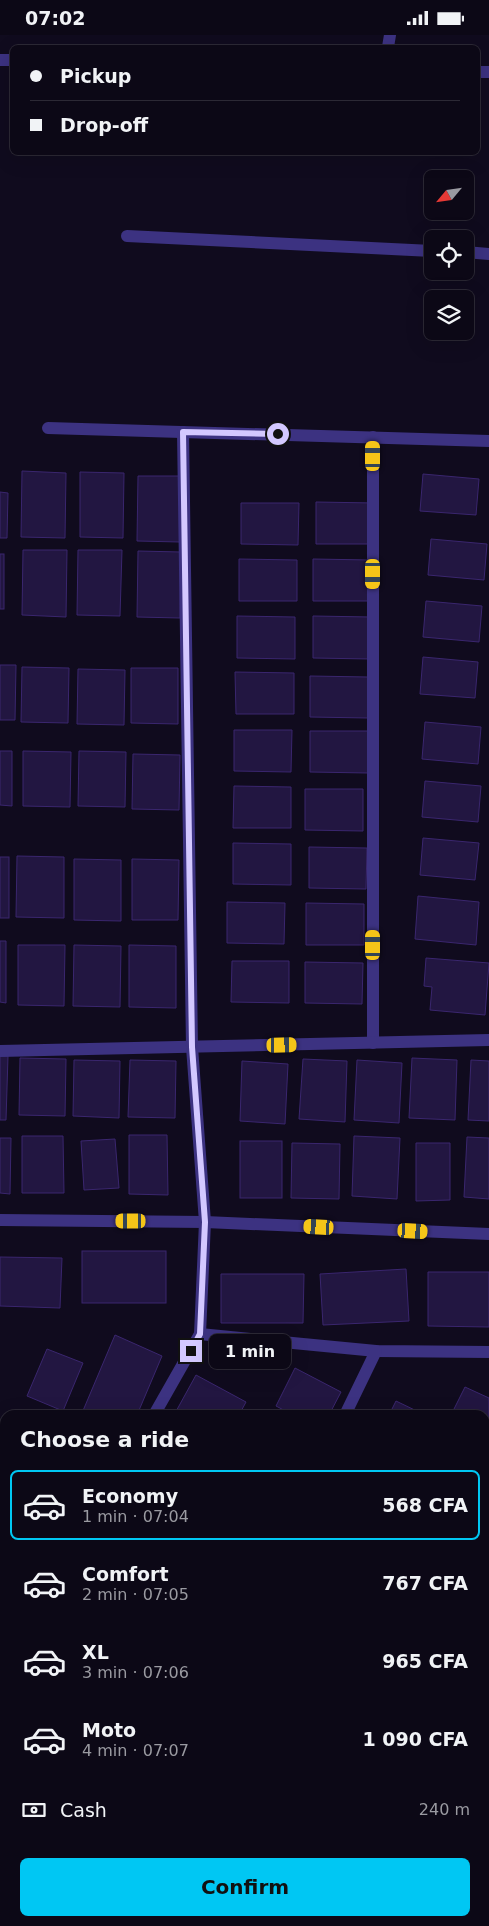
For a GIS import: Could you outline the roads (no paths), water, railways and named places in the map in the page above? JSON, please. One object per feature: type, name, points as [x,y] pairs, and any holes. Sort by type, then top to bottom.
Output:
[{"type":"street","points":[[127,236],[424,251]]},
{"type":"street","points":[[474,252],[489,253]]},
{"type":"street","points":[[48,428],[489,441]]},
{"type":"street","points":[[157,1410],[200,1334],[205,1222],[192,1047],[183,432]]},
{"type":"street","points":[[372,1043],[373,437]]},
{"type":"street","points":[[0,1051],[489,1040]]},
{"type":"street","points":[[0,1220],[205,1222],[489,1234]]},
{"type":"street","points":[[200,1334],[376,1351],[489,1352]]},
{"type":"street","points":[[346,1410],[376,1351]]}]
